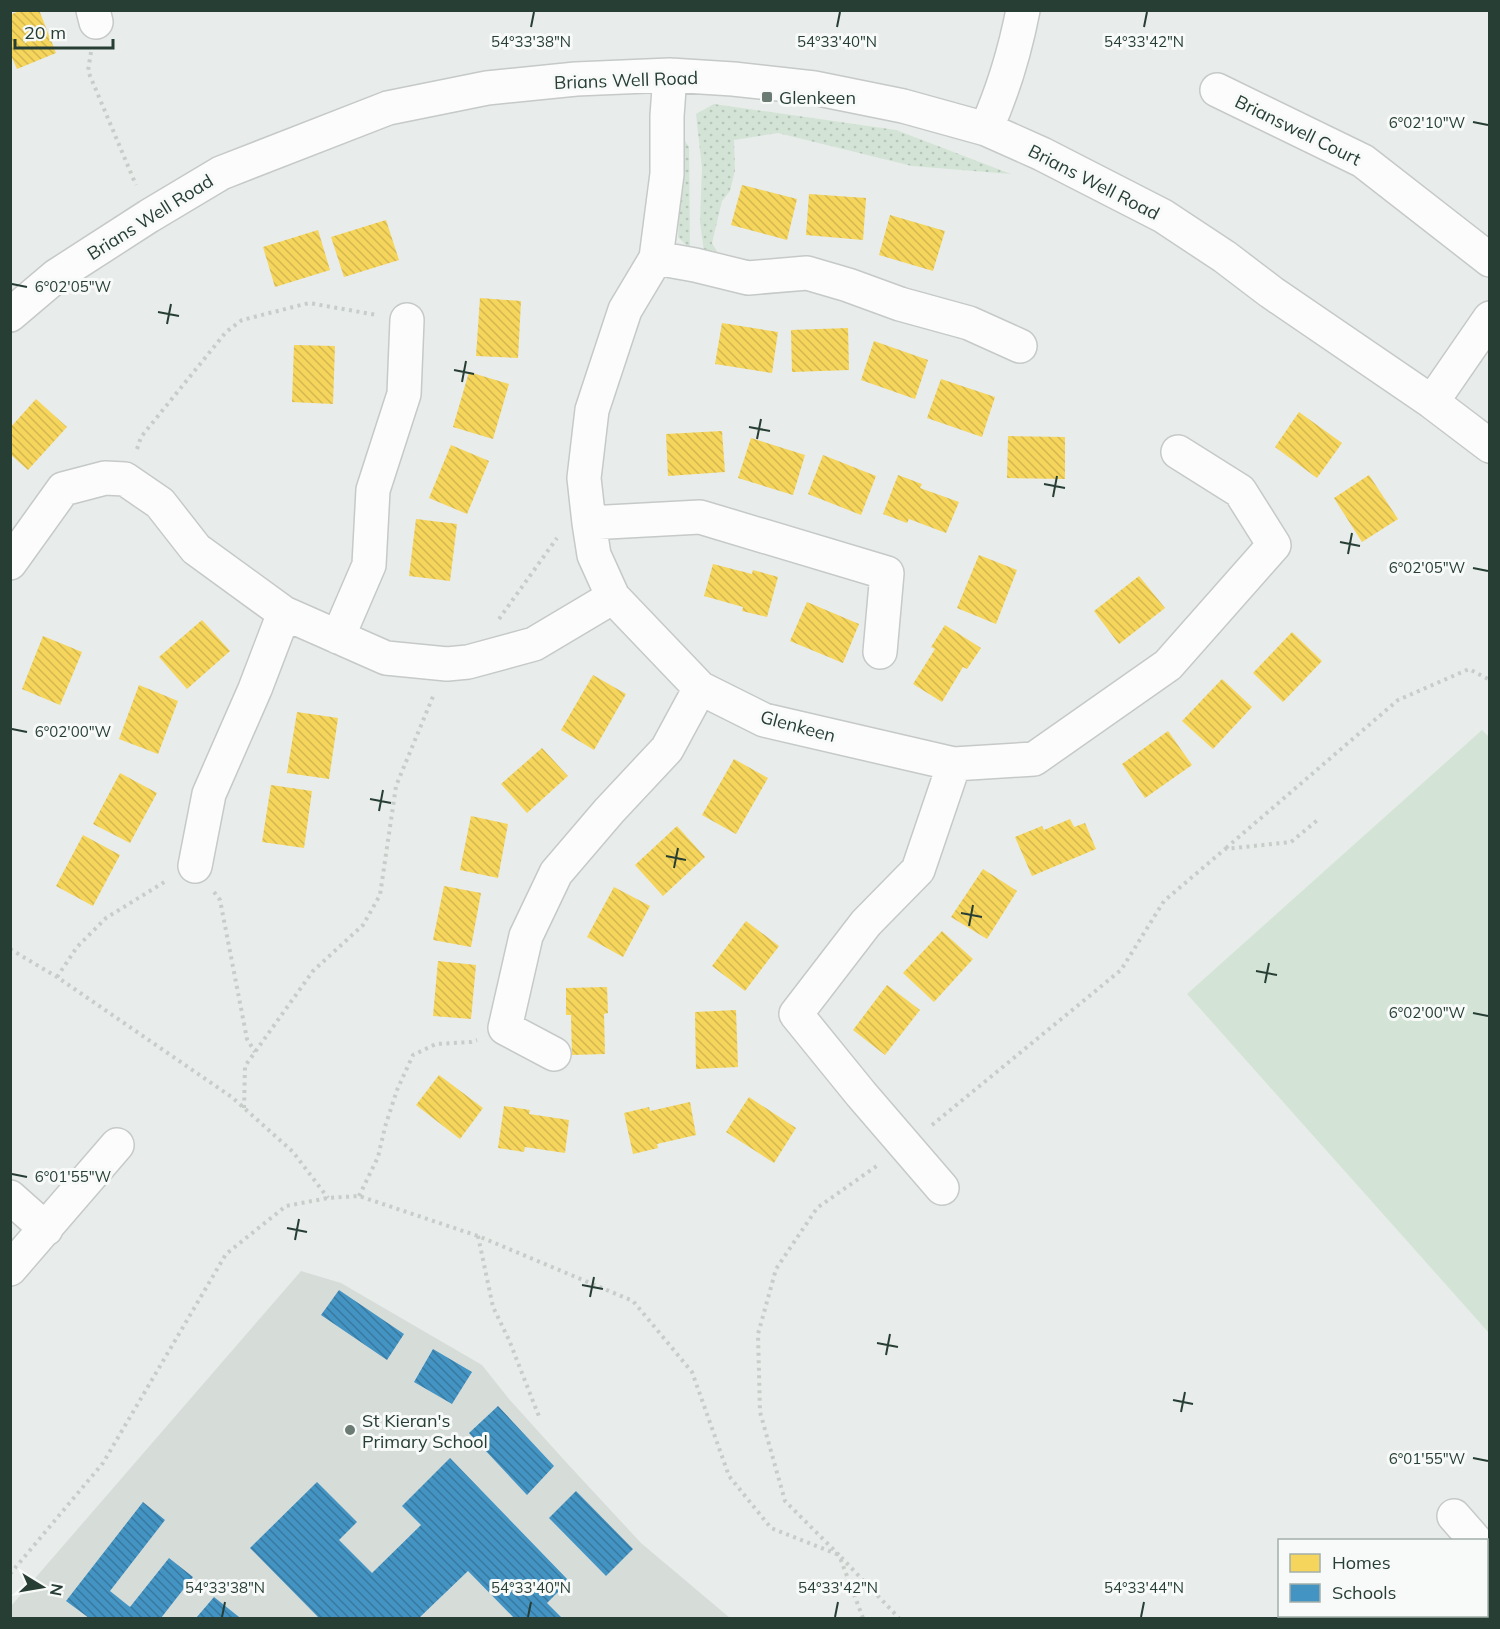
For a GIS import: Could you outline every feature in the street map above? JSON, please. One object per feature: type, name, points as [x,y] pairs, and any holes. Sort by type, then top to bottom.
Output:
[{"type":"street","points":[[986,129],[998,102],[1023,10]]},
{"type":"street","name":"Brians Well Road","points":[[10,315],[56,276],[222,172],[388,108],[487,88],[576,79],[670,75],[733,79],[814,88],[903,106],[986,129],[1052,159],[1163,216],[1432,402],[1490,446]]},
{"type":"street","name":"Glenkeen","points":[[670,75],[667,174],[656,258],[624,310],[592,410],[584,478],[594,555],[613,597],[700,688],[764,720],[954,764],[1034,759],[1168,665],[1274,545],[1240,490],[1178,452]]},
{"type":"street","name":"Brianswell Court","points":[[1217,90],[1362,161],[1490,261]]},
{"type":"street","points":[[656,258],[695,264],[748,278],[807,273],[900,304],[969,323],[1020,346]]},
{"type":"street","points":[[1432,402],[1490,318]]},
{"type":"street","points":[[338,637],[369,565],[373,490],[404,394],[407,320]]},
{"type":"street","points":[[10,563],[63,489],[105,478],[125,479],[160,503],[196,549],[284,613],[386,658],[457,663],[534,644],[613,597]]},
{"type":"street","points":[[587,511],[700,517],[887,573],[880,652]]},
{"type":"street","points":[[195,866],[209,794],[255,690],[284,613]]},
{"type":"street","points":[[555,1054],[505,1028],[526,936],[556,873],[609,811],[667,749],[700,688]]},
{"type":"street","points":[[942,1188],[796,1014],[866,923],[918,870],[954,764]]},
{"type":"street","points":[[10,1269],[117,1145]]},
{"type":"street","points":[[10,1197],[46,1228]]},
{"type":"street","points":[[1454,1516],[1474,1539]]},
{"type":"path","points":[[95,16],[88,71],[149,216]]},
{"type":"path","points":[[125,479],[141,438],[226,332],[243,320],[309,303],[407,320]]},
{"type":"path","points":[[244,1108],[245,1066],[313,971],[363,925],[380,895],[396,786],[457,663],[587,511]]},
{"type":"path","points":[[1225,849],[1398,700],[1469,669],[1490,680]]},
{"type":"path","points":[[57,977],[77,947],[106,918],[153,888],[195,866],[220,900],[247,1039],[255,1052]]},
{"type":"path","points":[[10,949],[57,977],[233,1098],[293,1152],[328,1198]]},
{"type":"path","points":[[359,1196],[378,1157],[397,1090],[413,1055],[436,1044],[471,1042],[505,1028]]},
{"type":"path","points":[[10,1574],[103,1463],[226,1254],[286,1206],[328,1198],[359,1196],[478,1236],[633,1301],[692,1372],[729,1476],[771,1528],[839,1555],[899,1618]]},
{"type":"path","points":[[478,1236],[493,1307],[509,1340],[540,1419]]},
{"type":"shaded area","name":"St Kieran's Primary School","points":[[301,1271],[341,1283],[482,1365],[509,1399],[641,1543],[730,1618],[11,1618],[11,1606]]},
{"type":"green space","points":[[714,104],[896,130],[1011,174],[912,166],[778,133],[734,140],[735,170],[730,191],[722,201],[712,243],[720,257],[704,252],[700,222],[702,168],[696,114]]},
{"type":"green space","points":[[683,138],[689,147],[690,249],[678,237]]},
{"type":"green space","points":[[1482,730],[1490,738],[1489,1333],[1187,994]]},
{"type":"building: Homes","points":[[21,10],[39,10],[56,53],[17,69],[10,53],[10,15]]},
{"type":"building: Homes","points":[[742,185],[797,199],[787,240],[731,225]]},
{"type":"building: Homes","points":[[809,194],[866,198],[863,240],[806,235]]},
{"type":"building: Homes","points":[[890,215],[945,231],[933,271],[879,255]]},
{"type":"building: Homes","points":[[386,220],[399,260],[344,277],[331,237]]},
{"type":"building: Homes","points":[[318,230],[330,270],[275,287],[263,247]]},
{"type":"building: Homes","points":[[480,298],[521,301],[518,358],[476,356]]},
{"type":"building: Homes","points":[[722,323],[778,332],[772,373],[715,364]]},
{"type":"building: Homes","points":[[848,328],[849,370],[792,372],[791,330]]},
{"type":"building: Homes","points":[[874,341],[928,360],[915,399],[861,380]]},
{"type":"building: Homes","points":[[294,345],[335,346],[333,404],[292,402]]},
{"type":"building: Homes","points":[[469,372],[509,384],[493,439],[453,427]]},
{"type":"building: Homes","points":[[941,379],[995,397],[982,437],[927,418]]},
{"type":"building: Homes","points":[[36,399],[67,427],[28,470],[10,454],[10,428]]},
{"type":"building: Homes","points":[[1299,412],[1342,443],[1317,478],[1275,447]]},
{"type":"building: Homes","points":[[722,431],[725,472],[668,476],[666,434]]},
{"type":"building: Homes","points":[[1008,436],[1065,437],[1065,479],[1007,478]]},
{"type":"building: Homes","points":[[751,438],[805,455],[793,495],[738,478]]},
{"type":"building: Homes","points":[[451,445],[489,461],[467,514],[429,498]]},
{"type":"building: Homes","points":[[823,455],[876,476],[861,515],[808,494]]},
{"type":"building: Homes","points":[[898,475],[922,484],[920,488],[959,502],[946,533],[909,519],[907,523],[883,514]]},
{"type":"building: Homes","points":[[1369,475],[1398,519],[1362,542],[1334,498]]},
{"type":"building: Homes","points":[[416,519],[457,524],[450,581],[409,576]]},
{"type":"building: Homes","points":[[979,555],[1017,570],[996,624],[957,608]]},
{"type":"building: Homes","points":[[713,564],[752,574],[753,570],[778,577],[767,617],[742,611],[743,607],[704,596]]},
{"type":"building: Homes","points":[[1139,576],[1165,608],[1119,644],[1094,611]]},
{"type":"building: Homes","points":[[807,602],[859,624],[843,663],[790,641]]},
{"type":"building: Homes","points":[[202,620],[230,651],[187,689],[159,657]]},
{"type":"building: Homes","points":[[945,625],[981,648],[967,669],[963,667],[942,702],[913,684],[935,649],[931,647]]},
{"type":"building: Homes","points":[[1292,632],[1322,661],[1283,702],[1253,673]]},
{"type":"building: Homes","points":[[43,636],[82,652],[60,705],[22,689]]},
{"type":"building: Homes","points":[[593,675],[626,694],[594,750],[561,730]]},
{"type":"building: Homes","points":[[1222,679],[1252,707],[1213,749],[1182,721]]},
{"type":"building: Homes","points":[[139,685],[178,701],[158,754],[119,739]]},
{"type":"building: Homes","points":[[297,712],[338,718],[329,779],[287,773]]},
{"type":"building: Homes","points":[[1168,731],[1192,765],[1145,798],[1122,764]]},
{"type":"building: Homes","points":[[542,748],[568,776],[527,813],[501,784]]},
{"type":"building: Homes","points":[[734,759],[768,778],[736,834],[702,815]]},
{"type":"building: Homes","points":[[120,773],[157,793],[130,843],[93,824]]},
{"type":"building: Homes","points":[[271,785],[312,791],[304,848],[262,842]]},
{"type":"building: Homes","points":[[471,816],[508,824],[498,878],[460,870]]},
{"type":"building: Homes","points":[[1070,819],[1074,827],[1085,823],[1096,849],[1032,876],[1015,837],[1042,826],[1044,830]]},
{"type":"building: Homes","points":[[677,826],[705,857],[663,896],[635,865]]},
{"type":"building: Homes","points":[[83,835],[120,855],[93,906],[56,886]]},
{"type":"building: Homes","points":[[983,869],[1017,891],[987,939],[951,917]]},
{"type":"building: Homes","points":[[444,886],[481,893],[471,947],[433,940]]},
{"type":"building: Homes","points":[[614,887],[650,906],[623,957],[587,937]]},
{"type":"building: Homes","points":[[746,921],[779,946],[745,991],[712,966]]},
{"type":"building: Homes","points":[[942,931],[973,959],[934,1002],[903,973]]},
{"type":"building: Homes","points":[[438,961],[476,965],[471,1019],[433,1016]]},
{"type":"building: Homes","points":[[887,985],[920,1010],[885,1055],[853,1030]]},
{"type":"building: Homes","points":[[607,987],[608,1013],[604,1014],[605,1054],[572,1055],[571,1015],[566,1015],[566,988]]},
{"type":"building: Homes","points":[[736,1010],[738,1067],[696,1069],[695,1012]]},
{"type":"building: Homes","points":[[439,1075],[483,1108],[460,1139],[416,1105]]},
{"type":"building: Homes","points":[[749,1097],[796,1128],[774,1163],[726,1132]]},
{"type":"building: Homes","points":[[690,1102],[696,1135],[657,1144],[658,1148],[633,1154],[624,1113],[649,1107],[650,1111]]},
{"type":"building: Homes","points":[[504,1106],[530,1110],[529,1114],[569,1120],[565,1153],[525,1147],[524,1152],[498,1148]]},
{"type":"building: Schools","points":[[339,1290],[404,1334],[387,1360],[321,1315]]},
{"type":"building: Schools","points":[[433,1349],[472,1372],[452,1404],[414,1382]]},
{"type":"building: Schools","points":[[498,1406],[554,1466],[527,1495],[469,1433]]},
{"type":"building: Schools","points":[[450,1458],[569,1581],[547,1603],[562,1618],[514,1618],[468,1571],[419,1618],[319,1618],[250,1548],[317,1482],[357,1522],[339,1540],[372,1573],[421,1525],[402,1506]]},
{"type":"building: Schools","points":[[576,1491],[633,1549],[606,1576],[549,1518]]},
{"type":"building: Schools","points":[[143,1502],[165,1520],[110,1591],[130,1607],[169,1558],[193,1577],[161,1618],[89,1618],[66,1601]]},
{"type":"building: Schools","points":[[214,1597],[239,1617],[196,1618]]},
{"type":"place","name":"Glenkeen","points":[[767,97]]},
{"type":"place","name":"St Kieran's Primary School","points":[[350,1430]]}]
